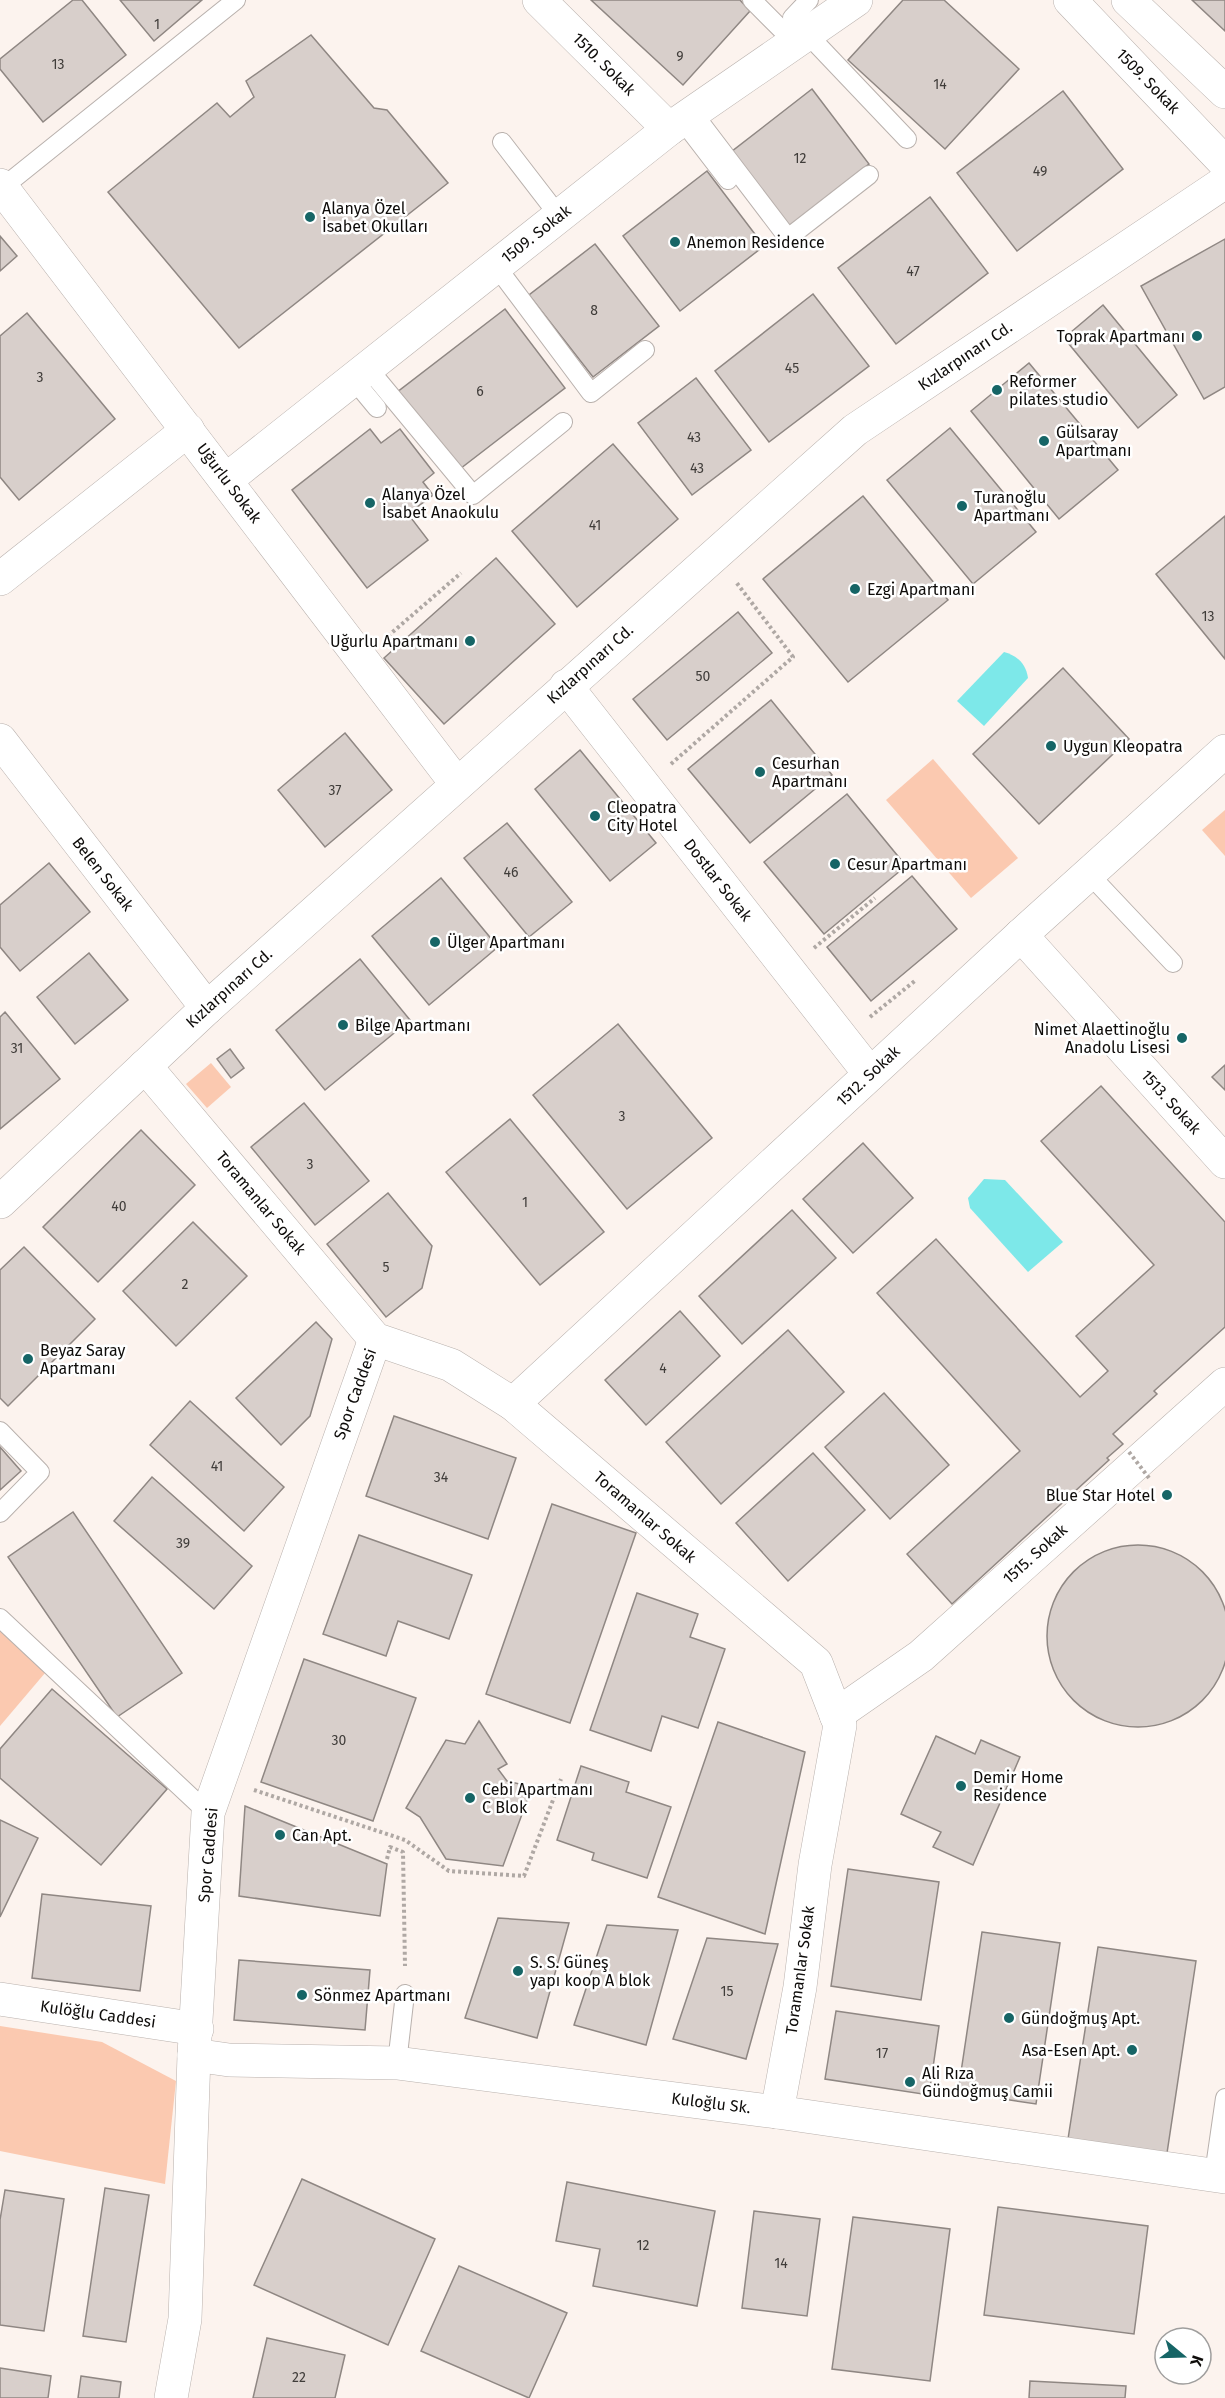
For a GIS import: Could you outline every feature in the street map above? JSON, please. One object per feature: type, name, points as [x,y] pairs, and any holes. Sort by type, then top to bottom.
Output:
[{"type":"street","name":"1510. Sokak","points":[[539,0],[681,120]]},
{"type":"street","name":"1509. Sokak","points":[[226,480],[681,120],[856,0]]},
{"type":"street","name":"1509. Sokak","points":[[1070,0],[1225,163]]},
{"type":"street","points":[[1128,0],[1225,92]]},
{"type":"street","name":"Kızlarpınarı Cd.","points":[[2,1197],[456,783],[855,430],[1225,182]]},
{"type":"street","name":"Uğurlu Sokak","points":[[1,187],[456,783]]},
{"type":"street","points":[[0,579],[188,430]]},
{"type":"street","name":"Dostlar Sokak","points":[[566,686],[870,1074]]},
{"type":"street","name":"Belen Sokak","points":[[0,740],[207,1008]]},
{"type":"street","name":"1512. Sokak","points":[[513,1404],[1021,935],[1225,751]]},
{"type":"street","name":"1513. Sokak","points":[[1021,935],[1225,1162]]},
{"type":"street","name":"Toramanlar Sokak","points":[[145,1066],[375,1338],[451,1365],[513,1404],[816,1663],[840,1725],[815,1865],[800,1987],[777,2112]]},
{"type":"street","name":"Spor Caddesi","points":[[171,2398],[185,2319],[208,1813],[375,1338]]},
{"type":"street","name":"1515. Sokak","points":[[836,1715],[921,1656],[1225,1384]]},
{"type":"street","name":"Kulöğlu Caddesi","points":[[0,1999],[196,2042]]},
{"type":"street","name":"Kuloğlu Sk.","points":[[196,2042],[229,2060],[397,2063],[777,2112],[1220,2175]]},
{"type":"lane","points":[[1,187],[236,0]]},
{"type":"lane","points":[[752,0],[801,38],[907,139]]},
{"type":"lane","points":[[801,38],[792,18],[809,0]]},
{"type":"lane","points":[[681,120],[788,238],[869,176]]},
{"type":"lane","points":[[681,120],[728,180]]},
{"type":"lane","points":[[502,142],[559,216]]},
{"type":"lane","points":[[496,266],[591,393],[645,350]]},
{"type":"lane","points":[[360,373],[377,408]]},
{"type":"lane","points":[[360,373],[473,495],[562,422]]},
{"type":"lane","points":[[1089,874],[1173,963]]},
{"type":"lane","points":[[0,1431],[40,1472],[0,1513]]},
{"type":"lane","points":[[0,1618],[208,1813]]},
{"type":"lane","points":[[397,2063],[405,1994]]},
{"type":"lane","points":[[1220,2175],[1225,2098]]},
{"type":"path","points":[[386,638],[461,573]]},
{"type":"path","points":[[664,771],[793,657],[734,579]]},
{"type":"path","points":[[805,955],[875,898]]},
{"type":"path","points":[[865,1021],[919,978]]},
{"type":"path","points":[[1129,1452],[1149,1478]]},
{"type":"path","points":[[245,1786],[405,1840],[449,1871],[524,1876],[561,1779]]},
{"type":"path","points":[[387,1859],[390,1847],[403,1852],[405,1994]]},
{"type":"shaded area","points":[[933,759],[1018,858],[971,898],[886,800]]},
{"type":"shaded area","points":[[1225,810],[1225,856],[1202,830]]},
{"type":"shaded area","points":[[211,1063],[231,1087],[207,1108],[186,1084]]},
{"type":"shaded area","points":[[0,1630],[45,1673],[0,1726]]},
{"type":"shaded area","points":[[0,2026],[102,2042],[176,2081],[165,2184],[0,2151]]},
{"type":"water","points":[[1004,652],[1020,661],[1028,678],[984,726],[957,701]]},
{"type":"water","points":[[984,1179],[1005,1180],[1063,1242],[1028,1272],[970,1208],[968,1198]]},
{"type":"building","points":[[73,0],[82,0],[126,55],[43,122],[0,69],[0,59]]},
{"type":"building","points":[[120,0],[202,0],[154,41]]},
{"type":"building","points":[[591,0],[740,0],[750,11],[683,85]]},
{"type":"building","points":[[903,0],[944,0],[1019,69],[945,149],[848,60]]},
{"type":"building","points":[[1192,0],[1225,0],[1225,31]]},
{"type":"building","points":[[311,35],[374,108],[387,110],[448,183],[239,348],[108,192],[217,103],[230,117],[254,97],[246,81]]},
{"type":"building","points":[[812,89],[869,164],[788,227],[731,152]]},
{"type":"building","points":[[1063,91],[1123,169],[1017,251],[957,173]]},
{"type":"building","points":[[707,171],[764,246],[680,311],[623,236]]},
{"type":"building","points":[[930,197],[988,273],[896,344],[838,268]]},
{"type":"building","points":[[0,236],[17,256],[0,271]]},
{"type":"building","name":"Toprak Apartmanı","points":[[1225,239],[1225,387],[1204,399],[1141,286]]},
{"type":"building","points":[[595,244],[659,326],[593,377],[529,295]]},
{"type":"building","points":[[813,294],[869,366],[769,442],[715,371]]},
{"type":"building","points":[[1103,305],[1177,395],[1138,428],[1064,338]]},
{"type":"building","points":[[505,309],[565,388],[456,472],[396,393]]},
{"type":"building","points":[[27,313],[115,419],[19,500],[0,477],[0,336]]},
{"type":"building","name":"Gülsaray Apartmanı","points":[[1029,363],[1118,470],[1059,519],[971,411]]},
{"type":"building","points":[[696,378],[751,450],[692,495],[638,423]]},
{"type":"building","name":"Turanoğlu Apartmanı","points":[[950,428],[1036,532],[973,584],[887,480]]},
{"type":"building","points":[[370,429],[381,443],[400,429],[434,473],[423,482],[433,495],[408,514],[428,540],[367,588],[292,490]]},
{"type":"building","points":[[613,444],[678,519],[577,607],[512,531]]},
{"type":"building","name":"Ezgi Apartmanı","points":[[863,496],[948,600],[848,682],[763,579]]},
{"type":"building","points":[[1225,516],[1225,659],[1156,574]]},
{"type":"building","name":"Uğurlu Apartmanı","points":[[496,558],[555,624],[444,724],[384,658]]},
{"type":"building","points":[[738,612],[772,653],[667,740],[633,699]]},
{"type":"building","name":"Uygun Kleopatra","points":[[1063,668],[1129,739],[1039,824],[973,754]]},
{"type":"building","name":"Cesurhan Apartmanı","points":[[771,700],[832,775],[750,843],[688,769]]},
{"type":"building","points":[[345,733],[392,790],[325,847],[278,790]]},
{"type":"building","name":"Cleopatra City Hotel","points":[[580,750],[656,843],[610,881],[535,789]]},
{"type":"building","name":"Cesur Apartmanı","points":[[847,794],[906,866],[824,934],[764,862]]},
{"type":"building","points":[[507,823],[572,902],[529,937],[464,858]]},
{"type":"building","points":[[49,863],[90,912],[20,971],[0,947],[0,905]]},
{"type":"building","points":[[912,876],[957,929],[871,1001],[827,947]]},
{"type":"building","name":"Ülger Apartmanı","points":[[441,878],[498,947],[429,1005],[372,936]]},
{"type":"building","points":[[89,953],[128,1000],[75,1044],[37,997]]},
{"type":"building","name":"Bilge Apartmanı","points":[[360,959],[410,1020],[325,1090],[276,1030]]},
{"type":"building","points":[[5,1012],[60,1079],[0,1129],[0,1017]]},
{"type":"building","points":[[618,1024],[712,1138],[627,1209],[533,1095]]},
{"type":"building","points":[[230,1049],[244,1068],[231,1078],[217,1059]]},
{"type":"building","points":[[1225,1065],[1225,1090],[1212,1077]]},
{"type":"building","points":[[1101,1086],[1225,1222],[1225,1327],[1154,1391],[1157,1394],[1113,1434],[1123,1444],[1107,1458],[1109,1460],[952,1604],[907,1554],[1020,1451],[877,1293],[936,1239],[1080,1397],[1108,1371],[1076,1336],[1154,1265],[1041,1141]]},
{"type":"building","points":[[304,1103],[369,1181],[315,1225],[251,1147]]},
{"type":"building","points":[[510,1119],[604,1232],[540,1285],[446,1172]]},
{"type":"building","points":[[141,1130],[195,1185],[98,1282],[43,1227]]},
{"type":"building","points":[[863,1143],[913,1198],[853,1253],[803,1199]]},
{"type":"building","points":[[388,1193],[432,1246],[422,1288],[386,1317],[327,1244]]},
{"type":"building","points":[[792,1210],[836,1258],[742,1344],[699,1296]]},
{"type":"building","points":[[193,1222],[247,1276],[176,1346],[123,1291]]},
{"type":"building","name":"Beyaz Saray Apartmanı","points":[[24,1247],[95,1319],[8,1406],[0,1398],[0,1270]]},
{"type":"building","points":[[680,1311],[720,1356],[646,1425],[605,1380]]},
{"type":"building","points":[[316,1322],[332,1339],[310,1416],[281,1445],[236,1398]]},
{"type":"building","points":[[788,1330],[844,1392],[721,1504],[666,1442]]},
{"type":"building","points":[[884,1393],[949,1465],[890,1519],[825,1447]]},
{"type":"building","points":[[190,1401],[284,1487],[244,1531],[150,1445]]},
{"type":"building","points":[[394,1416],[516,1458],[488,1539],[366,1496]]},
{"type":"building","points":[[0,1447],[21,1471],[0,1490]]},
{"type":"building","points":[[813,1453],[865,1510],[788,1581],[736,1523]]},
{"type":"building","points":[[152,1477],[252,1566],[214,1609],[114,1521]]},
{"type":"building","points":[[552,1504],[636,1533],[570,1723],[486,1694]]},
{"type":"building","points":[[73,1512],[182,1673],[117,1717],[8,1557]]},
{"type":"building","points":[[359,1535],[472,1575],[449,1639],[398,1621],[386,1656],[323,1634]]},
{"type":"building","points":[[1138,1545],[1173,1552],[1189,1560],[1202,1572],[1214,1585],[1222,1601],[1229,1636],[1222,1671],[1214,1687],[1202,1700],[1189,1712],[1173,1720],[1138,1727],[1103,1720],[1087,1712],[1074,1700],[1062,1687],[1054,1671],[1047,1636],[1054,1601],[1062,1585],[1074,1572],[1087,1560],[1103,1552]]},
{"type":"building","points":[[637,1593],[698,1614],[690,1637],[725,1649],[698,1728],[662,1716],[651,1751],[590,1730]]},
{"type":"building","points":[[304,1659],[416,1698],[373,1821],[261,1782]]},
{"type":"building","points":[[52,1689],[167,1789],[101,1865],[0,1778],[0,1749]]},
{"type":"building","name":"Cebi Apartmanı C Blok","points":[[479,1721],[507,1764],[498,1769],[507,1781],[532,1787],[503,1866],[446,1859],[420,1817],[406,1808],[446,1740],[465,1744]]},
{"type":"building","points":[[718,1722],[805,1752],[765,1934],[658,1897]]},
{"type":"building","name":"Demir Home Residence","points":[[936,1736],[975,1754],[981,1740],[1020,1757],[973,1865],[933,1847],[941,1832],[901,1814]]},
{"type":"building","points":[[581,1766],[629,1782],[626,1792],[671,1807],[647,1878],[592,1860],[594,1853],[557,1840]]},
{"type":"building","name":"Can Apt.","points":[[245,1806],[387,1864],[380,1916],[239,1896]]},
{"type":"building","points":[[0,1820],[38,1838],[0,1917]]},
{"type":"building","points":[[848,1869],[939,1882],[921,2000],[831,1986]]},
{"type":"building","points":[[42,1894],[151,1906],[140,1991],[32,1978]]},
{"type":"building","name":"S. S. Güneş yapı koop A blok","points":[[498,1918],[569,1923],[537,2038],[465,2018]]},
{"type":"building","points":[[607,1925],[678,1930],[646,2045],[574,2025]]},
{"type":"building","name":"Gündoğmuş Apt.","points":[[982,1932],[1060,1943],[1036,2104],[958,2092]]},
{"type":"building","points":[[707,1938],[778,1944],[746,2059],[673,2039]]},
{"type":"building","name":"Asa-Esen Apt.","points":[[1098,1947],[1196,1961],[1167,2153],[1068,2139]]},
{"type":"building","name":"Sönmez Apartmanı","points":[[239,1960],[370,1970],[365,2030],[234,2020]]},
{"type":"building","points":[[836,2011],[939,2026],[929,2095],[825,2079]]},
{"type":"building","points":[[302,2179],[435,2239],[388,2345],[254,2285]]},
{"type":"building","points":[[567,2182],[715,2211],[697,2306],[593,2286],[600,2249],[556,2241]]},
{"type":"building","points":[[105,2188],[149,2195],[126,2342],[83,2336]]},
{"type":"building","points":[[5,2190],[64,2199],[44,2331],[0,2325],[0,2220]]},
{"type":"building","points":[[998,2207],[1148,2226],[1134,2334],[984,2315]]},
{"type":"building","points":[[754,2211],[820,2219],[807,2316],[742,2308]]},
{"type":"building","points":[[853,2217],[950,2229],[930,2381],[832,2369]]},
{"type":"building","points":[[459,2266],[567,2313],[529,2398],[421,2351]]},
{"type":"building","points":[[267,2338],[345,2355],[335,2398],[253,2398]]},
{"type":"building","points":[[0,2368],[51,2376],[48,2398],[0,2398]]},
{"type":"building","points":[[81,2376],[121,2382],[119,2398],[78,2398]]},
{"type":"building","points":[[1030,2381],[1126,2386],[1125,2398],[1029,2398]]},
{"type":"place","name":"Alanya Özel İsabet Okulları","points":[[310,217]]},
{"type":"place","name":"Anemon Residence","points":[[675,242]]},
{"type":"place","name":"Toprak Apartmanı","points":[[1197,336]]},
{"type":"place","name":"Reformer pilates studio","points":[[997,390]]},
{"type":"place","name":"Gülsaray Apartmanı","points":[[1044,441]]},
{"type":"place","name":"Alanya Özel İsabet Anaokulu","points":[[370,503]]},
{"type":"place","name":"Turanoğlu Apartmanı","points":[[962,506]]},
{"type":"place","name":"Ezgi Apartmanı","points":[[855,589]]},
{"type":"place","name":"Uğurlu Apartmanı","points":[[470,641]]},
{"type":"place","name":"Uygun Kleopatra","points":[[1051,746]]},
{"type":"place","name":"Cesurhan Apartmanı","points":[[760,772]]},
{"type":"place","name":"Cleopatra City Hotel","points":[[595,816]]},
{"type":"place","name":"Cesur Apartmanı","points":[[835,864]]},
{"type":"place","name":"Ülger Apartmanı","points":[[435,942]]},
{"type":"place","name":"Bilge Apartmanı","points":[[343,1025]]},
{"type":"place","name":"Nimet Alaettinoğlu Anadolu Lisesi","points":[[1182,1038]]},
{"type":"place","name":"Beyaz Saray Apartmanı","points":[[28,1359]]},
{"type":"place","name":"Blue Star Hotel","points":[[1167,1495]]},
{"type":"place","name":"Demir Home Residence","points":[[961,1786]]},
{"type":"place","name":"Cebi Apartmanı C Blok","points":[[470,1798]]},
{"type":"place","name":"Can Apt.","points":[[280,1835]]},
{"type":"place","name":"S. S. Güneş yapı koop A blok","points":[[518,1971]]},
{"type":"place","name":"Sönmez Apartmanı","points":[[302,1995]]},
{"type":"place","name":"Gündoğmuş Apt.","points":[[1009,2018]]},
{"type":"place","name":"Asa-Esen Apt.","points":[[1132,2050]]},
{"type":"place","name":"Ali Rıza Gündoğmuş Camii","points":[[910,2082]]}]
